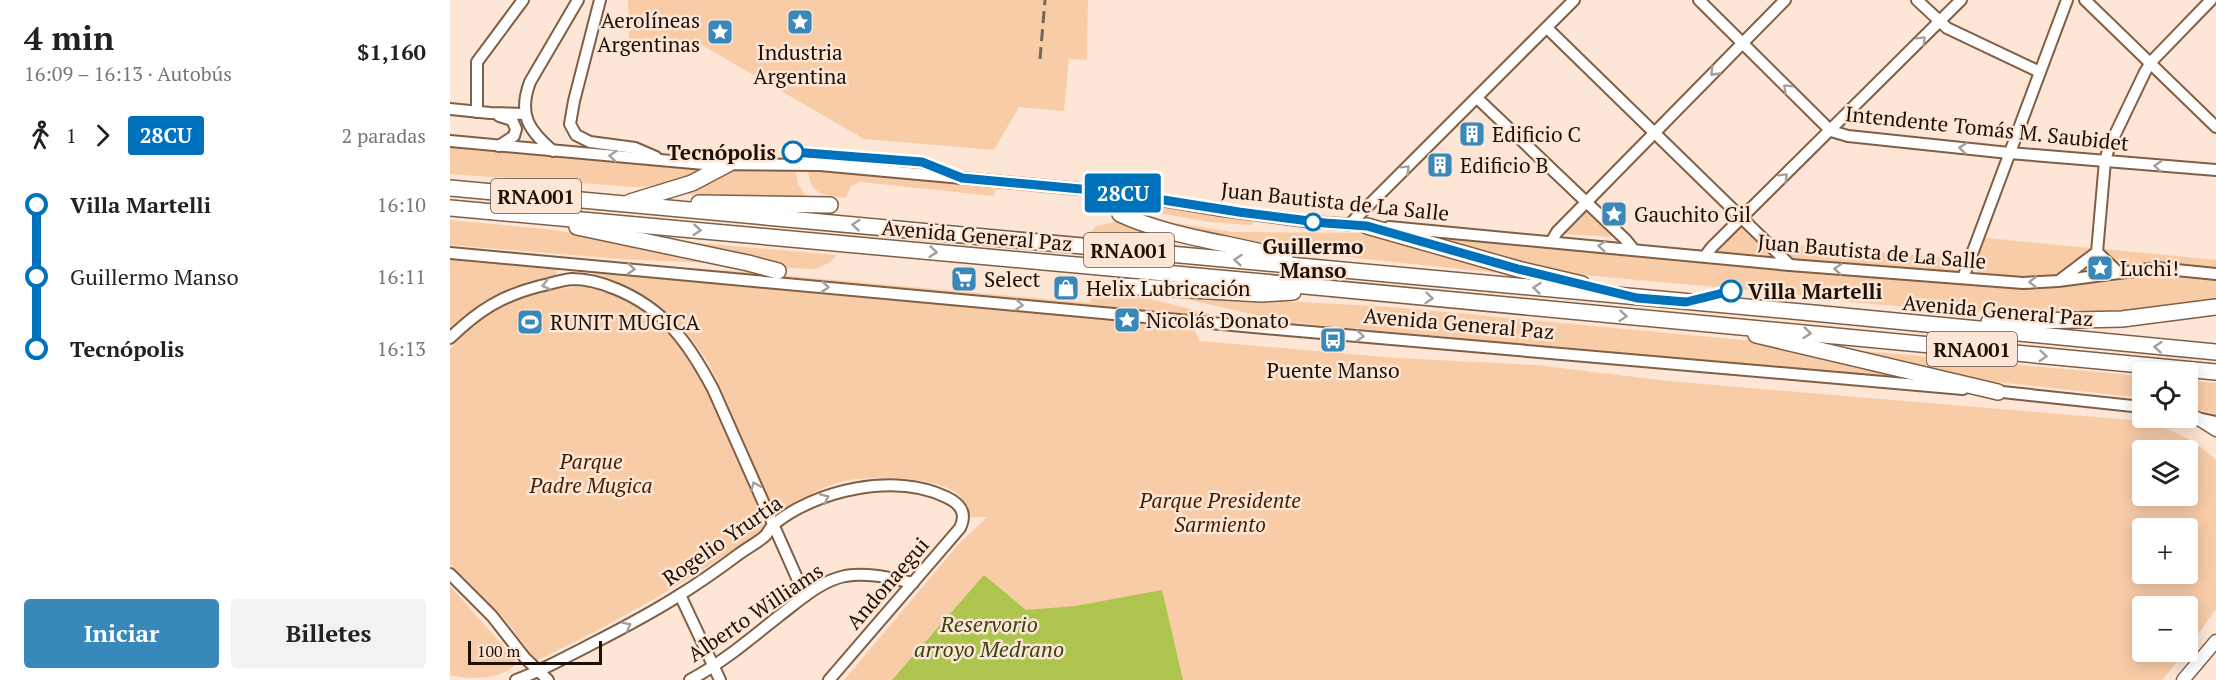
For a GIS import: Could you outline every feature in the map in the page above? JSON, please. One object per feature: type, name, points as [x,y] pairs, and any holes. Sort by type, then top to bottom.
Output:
[{"type":"highway","points":[[621,204],[692,183],[728,165]]},
{"type":"highway","name":"Avenida General Paz","points":[[450,188],[2216,352]]},
{"type":"highway","points":[[621,204],[731,202],[830,205]]},
{"type":"highway","name":"Avenida General Paz","points":[[450,208],[2216,372]]},
{"type":"highway","points":[[1120,214],[1162,228],[1259,250],[1323,268]]},
{"type":"highway","points":[[528,215],[778,271]]},
{"type":"highway","points":[[1367,226],[1518,269],[1637,298]]},
{"type":"highway","points":[[1121,286],[1262,294],[1329,289]]},
{"type":"highway","points":[[1916,324],[2088,321],[2216,307]]},
{"type":"highway","points":[[1728,325],[1769,339],[1998,392]]},
{"type":"main road","points":[[2198,420],[2216,430]]},
{"type":"main road","points":[[2183,680],[2216,641]]},
{"type":"street","points":[[477,112],[475,68],[477,62],[523,0]]},
{"type":"street","points":[[554,151],[538,137],[525,114],[525,94],[578,0]]},
{"type":"street","points":[[600,0],[570,124],[576,135],[590,142],[635,148],[664,161]]},
{"type":"street","points":[[1349,225],[1574,0]]},
{"type":"street","name":"Intendente Tomás M. Saubidet","points":[[1699,0],[1831,131],[1848,136],[2009,153],[2216,170]]},
{"type":"street","points":[[1551,242],[1557,232],[1785,0]]},
{"type":"street","points":[[1917,0],[1947,28],[2040,72]]},
{"type":"street","points":[[1705,256],[1961,0]]},
{"type":"street","points":[[1963,278],[2067,0]]},
{"type":"street","points":[[2085,0],[2216,127]]},
{"type":"street","points":[[2058,281],[2097,252],[2105,161],[2109,147],[2151,62],[2211,0]]},
{"type":"street","points":[[1547,28],[1790,265]]},
{"type":"street","points":[[1477,98],[1634,250]]},
{"type":"street","points":[[450,110],[525,114]]},
{"type":"street","points":[[490,113],[515,123],[514,135],[499,146]]},
{"type":"street","name":"Juan Bautista de La Salle","points":[[450,141],[664,161],[728,165],[820,165],[1102,191],[1220,210],[1349,225],[1425,230],[1790,265],[2023,283],[2058,281],[2157,268],[2216,274]]},
{"type":"street","points":[[2097,252],[2119,273]]},
{"type":"street","name":"Avenida General Paz","points":[[450,253],[2132,406]]},
{"type":"street","points":[[571,279],[572,264]]},
{"type":"street","points":[[450,338],[491,304],[514,293],[571,279],[599,282],[636,297],[660,314],[681,336],[713,389],[805,596]]},
{"type":"street","points":[[2198,418],[2216,422]]},
{"type":"street","name":"Rogelio Yrurtia","points":[[516,680],[537,672],[643,618],[765,535],[772,526],[804,507],[834,494],[892,484],[933,492],[947,497],[961,507]]},
{"type":"street","name":"Andonaegui","points":[[829,680],[960,528],[964,519],[961,507]]},
{"type":"street","points":[[450,574],[492,616],[537,672],[548,680]]},
{"type":"street","name":"Alberto Williams","points":[[690,680],[714,667],[824,583],[843,576],[880,575],[913,583]]},
{"type":"street","points":[[680,595],[720,680]]},
{"type":"green space","name":"Tecnópolis","points":[[628,0],[1088,0],[1087,60],[1069,59],[1064,111],[1019,107],[994,150],[864,139],[700,44],[629,42]]},
{"type":"green space","points":[[450,147],[704,170],[669,185],[636,187],[450,174]]},
{"type":"green space","points":[[784,170],[796,172],[798,184],[807,198],[680,194],[729,171]]},
{"type":"green space","points":[[808,170],[1118,198],[1253,218],[1252,225],[1209,222],[1108,204],[1093,198],[996,189],[994,196],[860,182],[851,186],[846,198],[820,193],[812,185]]},
{"type":"green space","points":[[1585,211],[1611,234],[1611,237],[1565,234],[1564,232],[1580,213]]},
{"type":"green space","points":[[450,220],[546,229],[591,236],[730,264],[621,259],[450,245]]},
{"type":"green space","points":[[1118,221],[1203,245],[1088,234],[1097,226]]},
{"type":"green space","points":[[1162,221],[1233,232],[1375,233],[1507,272],[1507,274],[1319,254],[1162,223]]},
{"type":"green space","points":[[1742,223],[1774,255],[1772,259],[1715,253],[1714,249]]},
{"type":"green space","points":[[1417,235],[1603,249],[1737,265],[2039,288],[2110,282],[2151,274],[2170,273],[2216,278],[2216,302],[2047,316],[1929,309],[1583,275],[1523,265]]},
{"type":"green space","points":[[1986,238],[2091,248],[2071,265],[2049,277],[2018,279],[1979,274],[1974,266]]},
{"type":"green space","points":[[663,240],[837,255],[831,262],[816,269],[787,268]]},
{"type":"green space","points":[[1775,243],[1934,257],[1967,254],[1958,273],[1789,258]]},
{"type":"green space","points":[[2104,249],[2216,260],[2216,268],[2172,263],[2121,267]]},
{"type":"green space","points":[[450,258],[555,268],[557,272],[556,275],[511,288],[483,301],[450,330]]},
{"type":"green space","points":[[723,270],[1090,303],[1091,284],[1210,314],[1210,317],[723,272]]},
{"type":"green space","name":"Parque Presidente Sarmiento","points":[[594,272],[1193,327],[1200,341],[1397,358],[1536,365],[1668,381],[2132,420],[2132,428],[2164,428],[2189,440],[2132,440],[2132,506],[2198,506],[2198,445],[2216,460],[2216,609],[2198,634],[2198,596],[2132,596],[2132,662],[2177,662],[2162,680],[844,680],[957,546],[987,517],[970,517],[962,498],[949,489],[918,480],[899,478],[847,481],[821,490],[781,512],[772,507],[719,384],[703,355],[693,341],[656,304],[611,280],[594,275]]},
{"type":"green space","name":"Parque Padre Mugica","points":[[593,287],[612,293],[644,312],[680,344],[708,393],[765,523],[762,531],[679,584],[623,617],[536,661],[508,623],[450,564],[450,349],[484,315],[509,300],[533,293]]},
{"type":"green space","points":[[1177,295],[1392,307],[1753,341],[1902,376],[1901,379],[1286,322],[1177,297]]},
{"type":"green space","points":[[1853,350],[2132,375],[2132,397],[1988,381],[1935,371]]},
{"type":"green space","points":[[2198,382],[2216,383],[2216,414],[2198,410]]},
{"type":"green space","points":[[450,586],[515,659],[516,664],[510,669],[485,677],[467,678],[450,675]]},
{"type":"water","name":"Reservorio arroyo Medrano","points":[[984,575],[1026,610],[1075,606],[1162,590],[1183,680],[892,680]]},
{"type":"railway","points":[[1040,59],[1045,0]]},
{"type":"bus line","name":"28CU","points":[[793,152],[922,162],[962,178],[1113,192],[1220,210],[1367,226],[1465,255],[1637,298],[1686,302],[1731,291]]},
{"type":"place","name":"Industria Argentina","points":[[800,22]]},
{"type":"place","name":"Aerolíneas Argentinas","points":[[720,32]]},
{"type":"place","name":"Edificio C","points":[[1472,134]]},
{"type":"place","name":"Tecnópolis","points":[[793,152]]},
{"type":"place","name":"Edificio B","points":[[1440,165]]},
{"type":"place","name":"Gauchito Gil","points":[[1614,214]]},
{"type":"place","name":"Guillermo Manso","points":[[1313,222]]},
{"type":"place","name":"Luchi!","points":[[2100,268]]},
{"type":"place","name":"Select","points":[[964,279]]},
{"type":"place","name":"Helix Lubricación","points":[[1066,288]]},
{"type":"place","name":"Villa Martelli","points":[[1731,291]]},
{"type":"place","name":"Nicolás Donato","points":[[1127,320]]},
{"type":"place","name":"RUNIT MUGICA","points":[[530,322]]},
{"type":"place","name":"Puente Manso","points":[[1333,340]]}]
